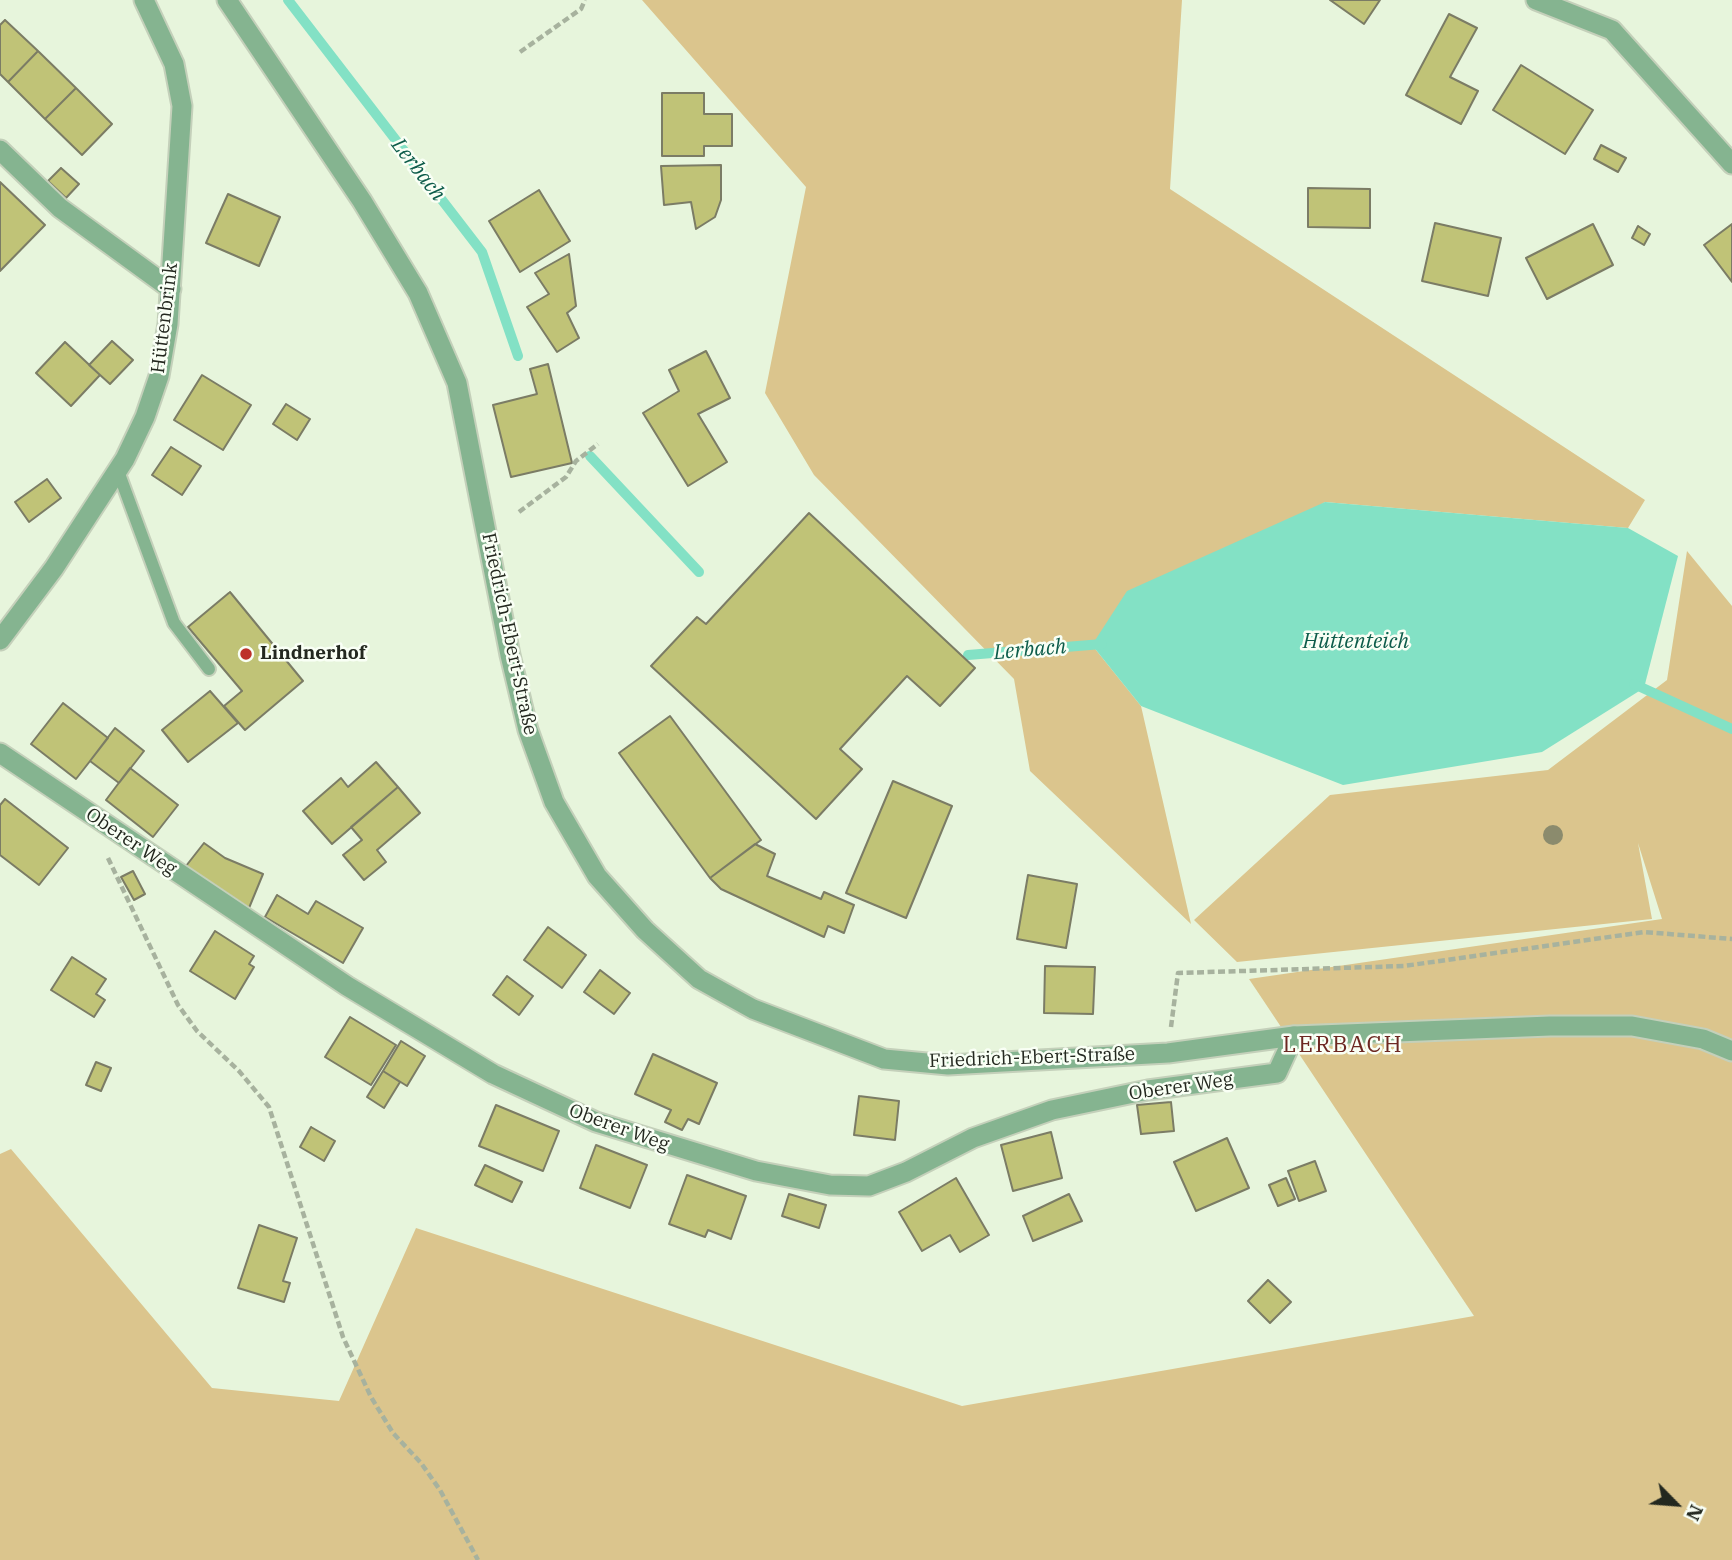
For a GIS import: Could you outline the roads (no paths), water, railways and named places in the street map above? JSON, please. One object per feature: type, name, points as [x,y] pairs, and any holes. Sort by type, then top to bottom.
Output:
[{"type":"street","name":"Hüttenbrink","points":[[0,640],[54,568],[118,471],[136,437],[156,386],[168,324],[182,130],[180,90],[174,64],[144,0]]},
{"type":"street","name":"Friedrich-Ebert-Straße","points":[[227,0],[362,201],[418,293],[457,383],[510,655],[528,730],[554,802],[597,876],[645,930],[699,979],[753,1009],[884,1059],[948,1065],[1168,1053],[1294,1036],[1632,1026],[1703,1039],[1732,1051]]},
{"type":"street","points":[[1536,0],[1612,30],[1732,164]]},
{"type":"street","points":[[0,150],[68,215],[171,289]]},
{"type":"street","name":"Oberer Weg","points":[[0,753],[347,986],[493,1074],[596,1122],[757,1171],[830,1185],[869,1186],[906,1172],[973,1138],[1052,1110],[1148,1090],[1277,1073],[1294,1036]]},
{"type":"lane","points":[[118,471],[174,623],[209,669]]},
{"type":"water","name":"Hüttenteich","points":[[1325,502],[1628,528],[1678,556],[1644,688],[1542,752],[1343,785],[1141,706],[1092,645],[1127,591]]},
{"type":"waterway","name":"Lerbach","points":[[288,0],[482,252],[518,356]]},
{"type":"waterway","name":"Lerbach","points":[[590,456],[699,572]]},
{"type":"waterway","name":"Lerbach","points":[[968,655],[1102,644]]},
{"type":"waterway","name":"Lerbach","points":[[1634,684],[1732,729]]},
{"type":"place","name":"Lindnerhof","points":[[246,654]]},
{"type":"district","name":"LERBACH","points":[[1343,1045]]}]
